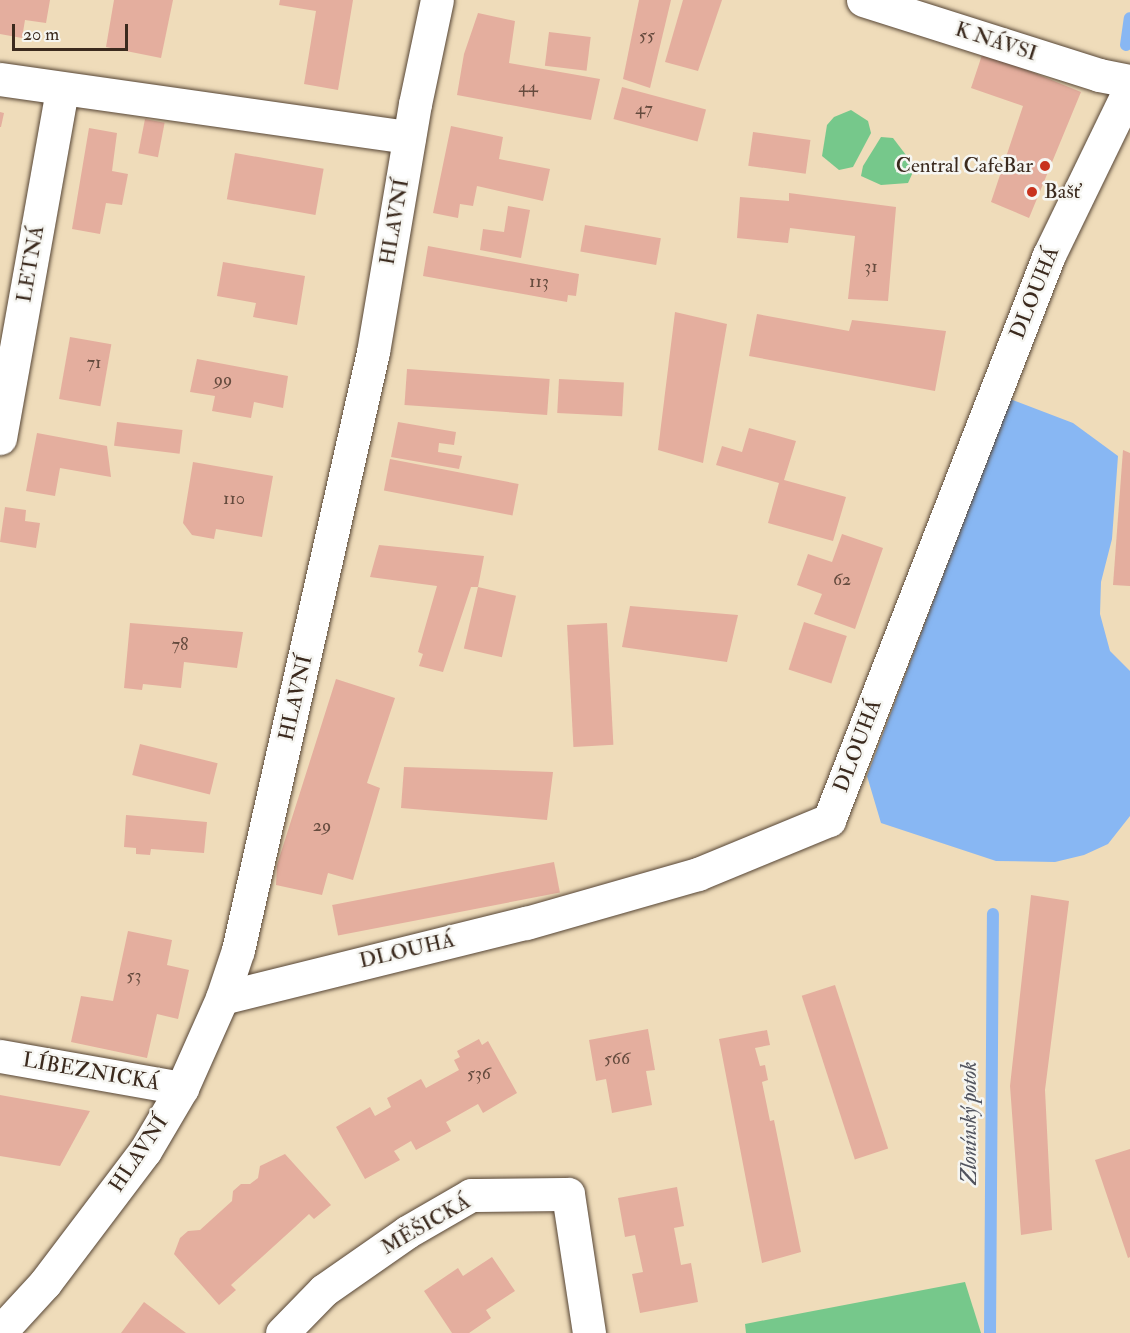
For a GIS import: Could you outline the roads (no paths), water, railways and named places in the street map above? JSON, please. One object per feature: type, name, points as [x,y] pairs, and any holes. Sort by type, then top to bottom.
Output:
[{"type":"street","name":"HLAVNÍ","points":[[0,1332],[45,1283],[145,1150],[182,1088],[222,998],[243,927],[373,352],[409,137],[437,0]]},
{"type":"street","name":"K NÁVSI","points":[[863,0],[1099,75],[1130,81]]},
{"type":"street","points":[[0,79],[62,90],[409,137]]},
{"type":"street","name":"DLOUHÁ","points":[[222,998],[526,923],[698,874],[829,820],[1049,255],[1130,88]]},
{"type":"street","name":"LETNÁ","points":[[0,438],[62,90]]},
{"type":"street","name":"LÍBEZNICKÁ","points":[[0,1056],[182,1088]]},
{"type":"street","name":"MĚŠICKÁ","points":[[282,1333],[324,1290],[407,1232],[471,1195],[568,1194],[589,1333]]},
{"type":"water","points":[[1010,399],[1073,423],[1118,456],[1112,539],[1101,582],[1100,614],[1110,651],[1130,671],[1130,816],[1108,844],[1084,855],[1055,862],[996,861],[881,823],[867,776]]},
{"type":"waterway","name":"Zlonínský potok","points":[[1126,45],[1130,18]]},
{"type":"waterway","name":"Zlonínský potok","points":[[990,1333],[993,914]]},
{"type":"place","name":"Central CafeBar","points":[[1045,166]]},
{"type":"place","name":"Bašť","points":[[1032,192]]}]
